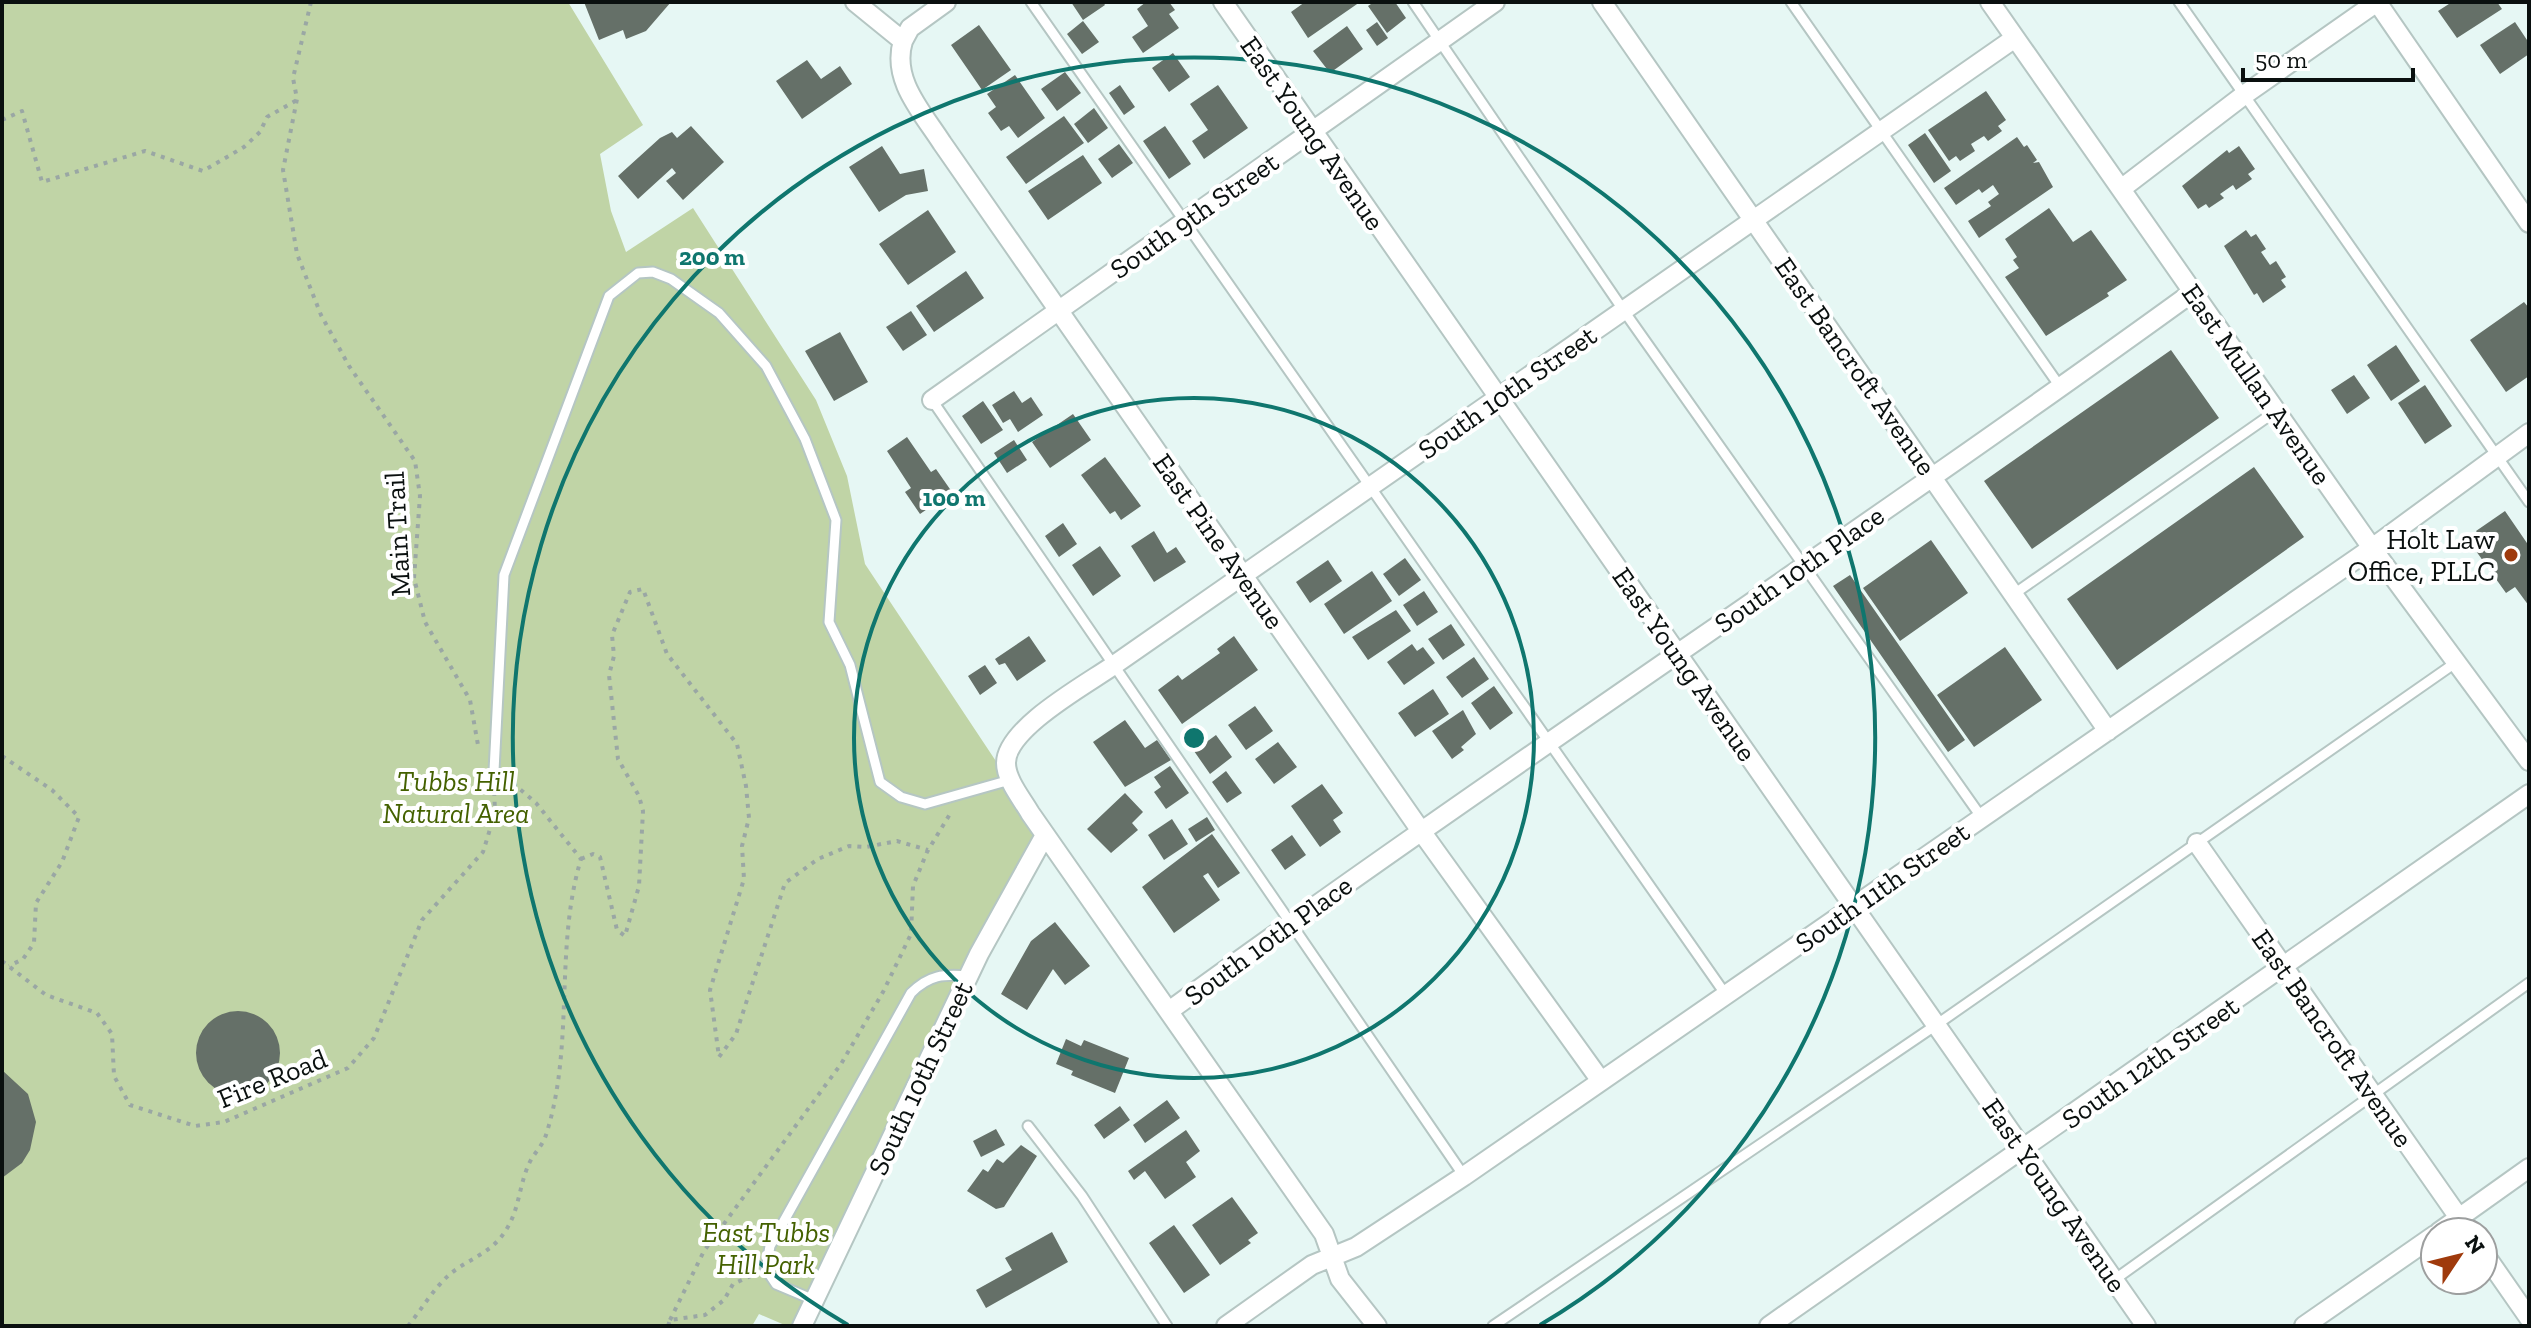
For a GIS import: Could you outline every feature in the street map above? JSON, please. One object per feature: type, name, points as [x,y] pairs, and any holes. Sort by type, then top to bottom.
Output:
[{"type":"street","points":[[855,2],[903,41],[910,28],[946,2]]},
{"type":"street","name":"East Young Avenue","points":[[1223,2],[2146,1326]]},
{"type":"street","name":"South 9th Street","points":[[932,400],[1495,2]]},
{"type":"street","name":"East Bancroft Avenue","points":[[1602,2],[2108,731]]},
{"type":"street","name":"East Mullan Avenue","points":[[1990,2],[2372,548],[2529,761]]},
{"type":"street","points":[[2121,189],[2244,95],[2377,2],[2529,223]]},
{"type":"street","name":"South 10th Street","points":[[1010,780],[1007,755],[1027,726],[2015,38]]},
{"type":"street","name":"East Pine Avenue","points":[[903,41],[899,55],[905,86],[1421,831],[1601,1081]]},
{"type":"street","name":"South 10th Place","points":[[1169,1011],[1421,831],[2061,388],[2193,292]]},
{"type":"street","name":"South 11th Street","points":[[1226,1326],[1312,1265],[1356,1247],[1464,1176],[2372,548],[2529,433]]},
{"type":"street","points":[[1010,780],[1045,835],[1324,1234],[1340,1279],[1377,1326]]},
{"type":"street","name":"South 12th Street","points":[[1769,1326],[2529,794]]},
{"type":"street","name":"South 10th Street","points":[[802,1326],[968,976],[1045,835]]},
{"type":"street","name":"East Bancroft Avenue","points":[[2197,843],[2458,1216]]},
{"type":"street","points":[[2474,1216],[2529,1168]]},
{"type":"street","points":[[2304,1326],[2419,1246]]},
{"type":"street","points":[[2499,1275],[2529,1318]]},
{"type":"lane","points":[[1031,2],[1726,995]]},
{"type":"lane","points":[[1413,2],[1624,311],[1982,818]]},
{"type":"lane","points":[[1791,2],[2061,388]]},
{"type":"lane","points":[[2179,2],[2529,502]]},
{"type":"lane","points":[[494,771],[504,575],[609,296],[638,273],[653,272],[671,279],[719,313],[752,349],[766,366],[805,439],[836,520],[829,622],[850,665],[880,782],[901,797],[925,804],[1010,780]]},
{"type":"lane","points":[[932,400],[1464,1176]]},
{"type":"lane","points":[[2014,594],[2276,411]]},
{"type":"lane","points":[[1493,1326],[1936,1025],[2458,661]]},
{"type":"lane","points":[[815,1301],[776,1284],[766,1269],[770,1246],[911,993],[924,980],[943,974],[968,976]]},
{"type":"lane","points":[[2114,1280],[2529,983]]},
{"type":"lane","points":[[1028,1126],[1082,1196],[1167,1326]]},
{"type":"path","name":"Main Trail","points":[[311,2],[293,78],[297,99],[283,170],[297,254],[321,315],[349,366],[415,461],[420,496],[414,578],[421,608],[425,622],[470,700],[480,751],[494,771],[515,782],[536,803],[581,859],[593,854],[600,857],[617,930],[620,936],[625,936],[639,886],[643,811],[639,796],[618,759],[609,675],[614,656],[612,635],[624,603],[630,592],[643,589],[667,654],[737,744],[746,786],[749,818],[742,846],[744,879],[710,990],[719,1057],[736,1034],[785,883],[818,859],[849,846],[866,847],[897,841],[928,850]]},
{"type":"path","points":[[2,120],[22,111],[42,182],[145,151],[203,171],[244,147],[260,132],[267,117],[297,99]]},
{"type":"path","points":[[2,756],[52,790],[79,817],[62,862],[36,903],[34,943],[23,959],[9,966]]},
{"type":"path","name":"Fire Road","points":[[2,961],[46,995],[97,1013],[112,1034],[114,1076],[130,1105],[195,1126],[237,1117],[348,1068],[374,1038],[422,920],[483,852],[495,813],[494,771]]},
{"type":"path","points":[[668,1326],[704,1251],[841,1064],[883,992],[911,934],[913,886],[928,850],[963,792]]},
{"type":"path","points":[[408,1326],[450,1274],[485,1254],[506,1231],[520,1200],[527,1167],[545,1138],[566,1027],[570,896],[581,859]]},
{"type":"path","points":[[670,1320],[705,1315],[724,1300],[733,1284],[766,1269]]},
{"type":"green space","name":"Tubbs Hill Natural Area","points":[[2,2],[568,2],[643,125],[600,154],[611,211],[626,252],[693,208],[816,400],[847,476],[865,564],[1045,835],[802,1326],[787,1326],[759,1314],[752,1326],[2,1326]]},
{"type":"building","points":[[584,2],[671,2],[646,31],[626,39],[623,30],[599,40]]},
{"type":"building","points":[[1071,2],[1103,2],[1105,5],[1083,20]]},
{"type":"building","points":[[1146,2],[1169,2],[1175,10],[1169,14],[1179,28],[1143,53],[1132,37],[1148,26],[1137,9]]},
{"type":"building","points":[[1305,2],[1360,2],[1308,38],[1291,12]]},
{"type":"building","points":[[1374,2],[1395,2],[1406,18],[1387,33],[1368,6]]},
{"type":"building","points":[[2452,2],[2497,2],[2502,9],[2457,38],[2438,11]]},
{"type":"building","points":[[1083,21],[1099,42],[1082,54],[1067,34]]},
{"type":"building","points":[[1377,22],[1388,38],[1377,46],[1366,30]]},
{"type":"building","points":[[2515,22],[2529,43],[2529,54],[2500,74],[2480,45]]},
{"type":"building","points":[[979,25],[1011,70],[982,90],[951,45]]},
{"type":"building","points":[[1347,26],[1363,49],[1330,73],[1313,51]]},
{"type":"building","points":[[1173,53],[1190,77],[1169,92],[1152,68]]},
{"type":"building","points":[[807,60],[821,79],[840,66],[852,84],[802,119],[776,81]]},
{"type":"building","points":[[1065,72],[1081,93],[1057,111],[1041,89]]},
{"type":"building","points":[[1015,75],[1045,118],[1018,138],[1009,126],[1001,131],[988,113],[996,107],[987,94]]},
{"type":"building","points":[[1120,85],[1135,107],[1124,115],[1109,93]]},
{"type":"building","points":[[1218,85],[1248,128],[1204,159],[1192,141],[1208,130],[1190,104]]},
{"type":"building","points":[[1986,91],[2006,120],[1998,126],[2002,131],[1988,141],[1984,136],[1971,144],[1975,151],[1960,161],[1956,156],[1949,161],[1928,130]]},
{"type":"building","points":[[1094,108],[1108,128],[1088,143],[1074,124]]},
{"type":"building","points":[[1064,116],[1084,143],[1026,184],[1006,157]]},
{"type":"building","points":[[691,126],[724,162],[683,200],[666,181],[676,173],[672,168],[638,199],[618,176],[660,138],[672,132],[677,138]]},
{"type":"building","points":[[1165,126],[1191,164],[1169,179],[1143,141]]},
{"type":"building","points":[[1925,133],[1951,171],[1934,183],[1908,145]]},
{"type":"building","points":[[2017,137],[2024,147],[2027,145],[2037,160],[2033,163],[2039,162],[2053,187],[1979,238],[1968,221],[1991,206],[1988,202],[1999,194],[1993,185],[1982,193],[1979,189],[1956,205],[1944,188]]},
{"type":"building","points":[[1119,144],[1133,163],[1112,178],[1098,159]]},
{"type":"building","points":[[882,146],[900,174],[924,169],[928,191],[906,195],[879,212],[849,167]]},
{"type":"building","points":[[2239,146],[2255,169],[2248,174],[2252,179],[2236,190],[2233,185],[2220,194],[2224,198],[2209,208],[2206,204],[2198,209],[2182,186],[2227,150],[2229,153]]},
{"type":"building","points":[[1083,155],[1102,183],[1048,220],[1028,191]]},
{"type":"building","points":[[2049,208],[2073,242],[2091,230],[2127,280],[2107,293],[2109,296],[2046,336],[2005,277],[2019,268],[2013,260],[2017,257],[2005,239]]},
{"type":"building","points":[[928,210],[956,252],[908,285],[879,244]]},
{"type":"building","points":[[2246,230],[2251,237],[2256,234],[2266,249],[2261,252],[2270,265],[2276,261],[2286,277],[2281,280],[2286,287],[2263,303],[2257,293],[2254,295],[2224,246]]},
{"type":"building","points":[[966,271],[984,298],[934,332],[916,306]]},
{"type":"building","points":[[2524,302],[2529,308],[2529,376],[2506,392],[2470,340]]},
{"type":"building","points":[[911,311],[927,335],[903,351],[886,327]]},
{"type":"building","points":[[840,332],[868,382],[834,401],[805,351]]},
{"type":"building","points":[[2396,345],[2420,381],[2391,401],[2367,365]]},
{"type":"building","points":[[2171,350],[2219,418],[2032,549],[1984,481]]},
{"type":"building","points":[[2354,375],[2370,398],[2347,414],[2331,390]]},
{"type":"building","points":[[2425,385],[2452,426],[2425,444],[2398,403]]},
{"type":"building","points":[[1014,391],[1022,403],[1031,397],[1043,415],[1018,432],[1010,419],[1003,423],[992,405]]},
{"type":"building","points":[[983,401],[1003,430],[981,444],[962,416]]},
{"type":"building","points":[[1073,414],[1091,440],[1050,468],[1032,442]]},
{"type":"building","points":[[907,437],[931,472],[936,469],[952,492],[920,514],[905,492],[911,488],[887,451]]},
{"type":"building","points":[[1014,440],[1027,460],[1007,473],[994,453]]},
{"type":"building","points":[[1105,457],[1141,506],[1121,520],[1115,511],[1110,514],[1081,475]]},
{"type":"building","points":[[2254,467],[2304,537],[2117,670],[2067,599]]},
{"type":"building","name":"Holt Law Office, PLLC","points":[[2505,511],[2529,546],[2529,606],[2515,587],[2506,593],[2476,551],[2486,544],[2476,531]]},
{"type":"building","points":[[1063,523],[1077,544],[1059,557],[1045,536]]},
{"type":"building","points":[[1154,531],[1167,553],[1176,547],[1186,562],[1154,582],[1131,546]]},
{"type":"building","points":[[1931,540],[1968,593],[1900,641],[1863,588]]},
{"type":"building","points":[[1100,546],[1121,576],[1093,596],[1072,565]]},
{"type":"building","points":[[1405,558],[1421,580],[1399,596],[1383,574]]},
{"type":"building","points":[[1328,560],[1342,581],[1310,603],[1296,582]]},
{"type":"building","points":[[1372,571],[1392,601],[1344,634],[1324,604]]},
{"type":"building","points":[[1850,575],[1965,740],[1948,752],[1833,586]]},
{"type":"building","points":[[1424,591],[1438,612],[1417,626],[1403,605]]},
{"type":"building","points":[[1396,610],[1411,631],[1368,660],[1352,637]]},
{"type":"building","points":[[1451,624],[1465,645],[1443,660],[1428,639]]},
{"type":"building","points":[[1029,636],[1046,661],[1017,681],[1005,663],[999,665],[995,659]]},
{"type":"building","points":[[1234,636],[1258,670],[1182,724],[1158,690],[1178,675],[1182,680],[1220,653],[1217,649]]},
{"type":"building","points":[[1412,644],[1417,651],[1423,647],[1435,663],[1404,685],[1387,662]]},
{"type":"building","points":[[2005,647],[2042,700],[1974,747],[1937,695]]},
{"type":"building","points":[[1474,657],[1489,679],[1462,698],[1446,677]]},
{"type":"building","points":[[985,665],[997,683],[980,695],[968,676]]},
{"type":"building","points":[[1494,686],[1513,713],[1490,730],[1471,703]]},
{"type":"building","points":[[1433,689],[1449,714],[1415,737],[1398,713]]},
{"type":"building","points":[[1255,706],[1273,731],[1246,750],[1228,725]]},
{"type":"building","points":[[1463,710],[1476,734],[1461,747],[1464,750],[1452,759],[1432,731]]},
{"type":"building","points":[[1125,720],[1145,748],[1157,740],[1171,760],[1125,787],[1093,742]]},
{"type":"building","points":[[1216,735],[1232,757],[1210,774],[1194,751]]},
{"type":"building","points":[[1278,742],[1297,767],[1274,784],[1255,759]]},
{"type":"building","points":[[1170,766],[1189,793],[1166,809],[1154,792],[1161,787],[1154,777]]},
{"type":"building","points":[[1226,771],[1242,793],[1227,803],[1212,782]]},
{"type":"building","points":[[1322,784],[1343,813],[1333,820],[1341,832],[1320,847],[1291,806]]},
{"type":"building","points":[[1125,793],[1143,812],[1132,823],[1138,830],[1111,853],[1087,829]]},
{"type":"building","points":[[1207,817],[1215,830],[1196,842],[1188,829]]},
{"type":"building","points":[[1172,819],[1188,844],[1164,860],[1148,835]]},
{"type":"building","points":[[1212,834],[1240,873],[1218,888],[1208,873],[1203,876],[1220,900],[1174,933],[1142,887]]},
{"type":"building","points":[[1292,835],[1306,855],[1285,870],[1271,850]]},
{"type":"building","points":[[1055,922],[1090,966],[1065,985],[1053,969],[1027,1010],[1001,994],[1031,941]]},
{"type":"building","points":[[238,1011],[254,1014],[268,1023],[277,1037],[280,1053],[277,1069],[268,1083],[254,1092],[238,1095],[222,1092],[208,1083],[199,1069],[196,1053],[199,1037],[208,1023],[222,1014]]},
{"type":"building","points":[[1066,1039],[1081,1046],[1084,1040],[1129,1058],[1115,1093],[1071,1075],[1073,1071],[1056,1064]]},
{"type":"building","points":[[2,1070],[28,1094],[36,1122],[30,1150],[22,1163],[2,1178]]},
{"type":"building","points":[[1167,1100],[1180,1118],[1145,1143],[1133,1125]]},
{"type":"building","points":[[1120,1106],[1130,1120],[1104,1139],[1094,1125]]},
{"type":"building","points":[[996,1129],[1005,1145],[981,1157],[973,1141]]},
{"type":"building","points":[[1186,1130],[1200,1151],[1186,1162],[1196,1177],[1165,1199],[1145,1171],[1134,1180],[1128,1171]]},
{"type":"building","points":[[1021,1145],[1037,1156],[1004,1207],[996,1209],[967,1191],[983,1169],[988,1172],[997,1159],[1003,1163]]},
{"type":"building","points":[[1232,1197],[1258,1233],[1248,1240],[1251,1243],[1220,1265],[1192,1225]]},
{"type":"building","points":[[1174,1225],[1210,1275],[1184,1293],[1149,1243]]},
{"type":"building","points":[[1052,1232],[1068,1262],[986,1308],[976,1290],[1012,1270],[1005,1258]]},
{"type":"place","name":"Holt Law Office, PLLC","points":[[2511,555]]},
{"type":"park label","name":"East Tubbs Hill Park","points":[[766,1248]]}]
